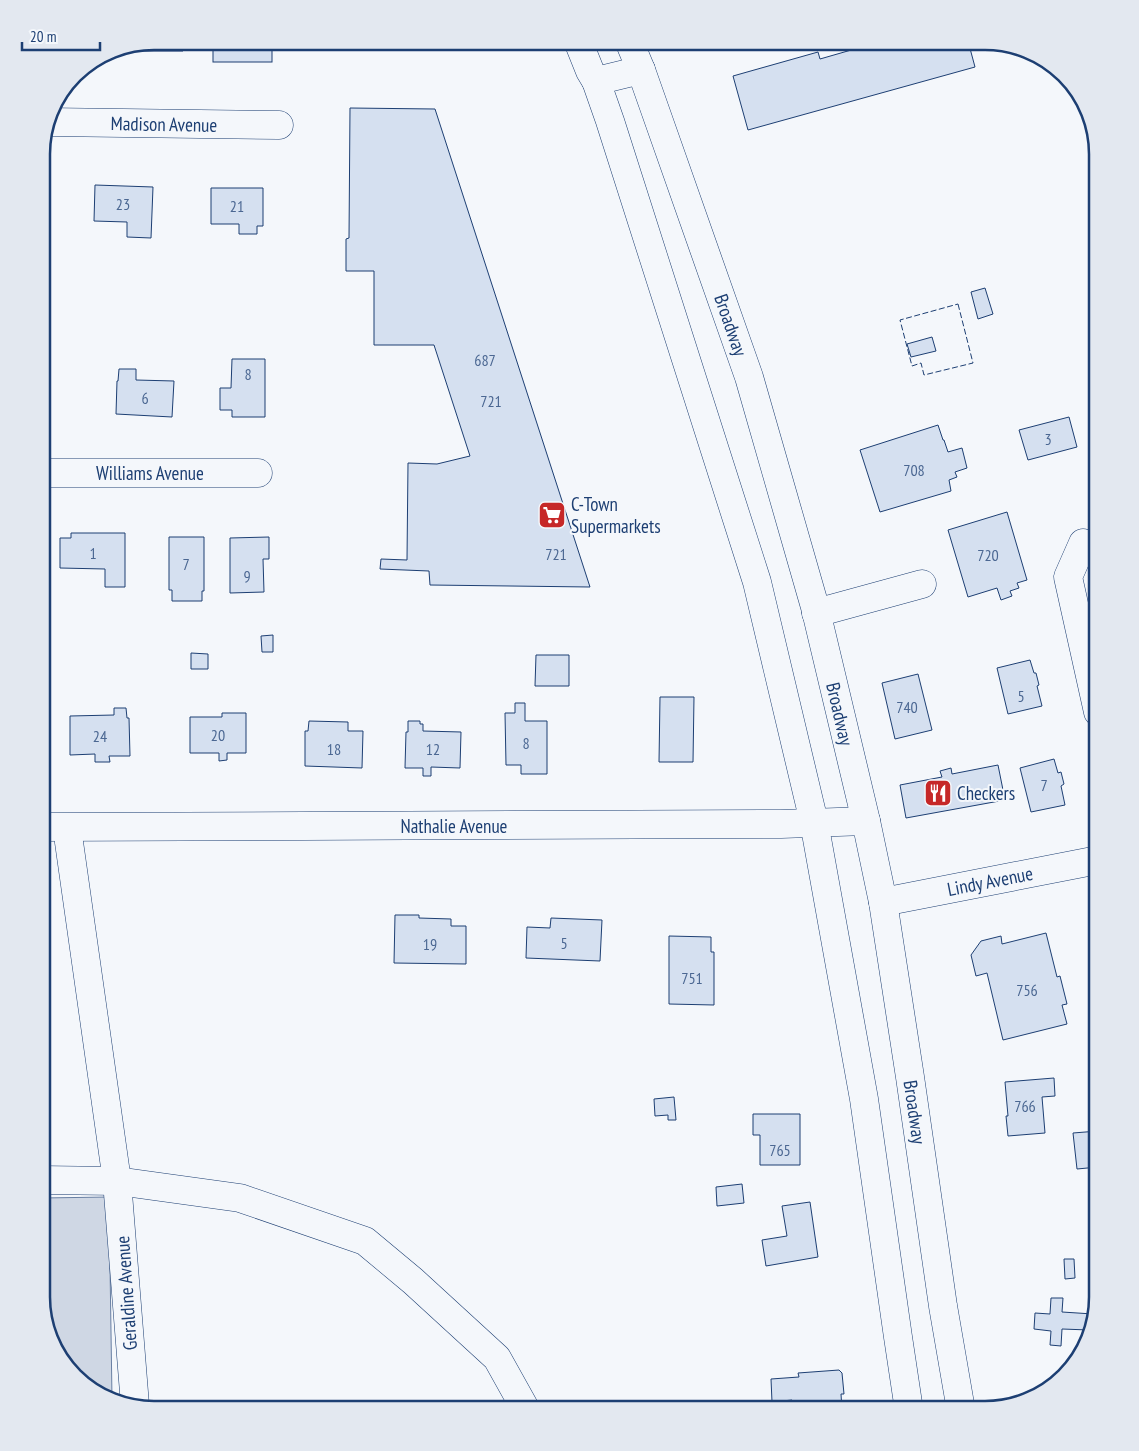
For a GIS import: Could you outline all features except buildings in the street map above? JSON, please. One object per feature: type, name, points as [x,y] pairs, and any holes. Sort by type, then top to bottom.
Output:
[{"type":"main road","points":[[582,50],[596,81],[610,121],[757,582],[814,822],[864,1099],[908,1401]]},
{"type":"main road","name":"Broadway","points":[[633,50],[642,70],[749,377],[816,613],[866,821],[883,902],[960,1401]]},
{"type":"main road","points":[[596,81],[642,70]]},
{"type":"main road","name":"Madison Avenue","points":[[56,122],[279,125]]},
{"type":"main road","name":"Williams Avenue","points":[[50,472],[258,473]]},
{"type":"main road","points":[[1083,543],[1068,577],[1089,672]]},
{"type":"main road","points":[[816,613],[922,584]]},
{"type":"main road","name":"Nathalie Avenue","points":[[54,827],[781,824],[866,821]]},
{"type":"main road","name":"Geraldine Avenue","points":[[54,827],[118,1181],[135,1399]]},
{"type":"main road","name":"Lindy Avenue","points":[[883,902],[1089,862]]},
{"type":"main road","points":[[50,1180],[118,1181],[240,1198],[365,1241],[413,1281],[497,1358],[521,1401]]},
{"type":"shaded area","points":[[109,1197],[112,1391],[96,1383],[76,1366],[61,1343],[56,1330],[50,1304],[50,1198]]},
{"type":"fence","points":[[958,304],[973,363],[924,375],[921,363],[912,366],[900,320],[958,304]]},
{"type":"place","name":"C‑Town Supermarkets","points":[[552,515]]},
{"type":"place","name":"Checkers","points":[[938,793]]}]
